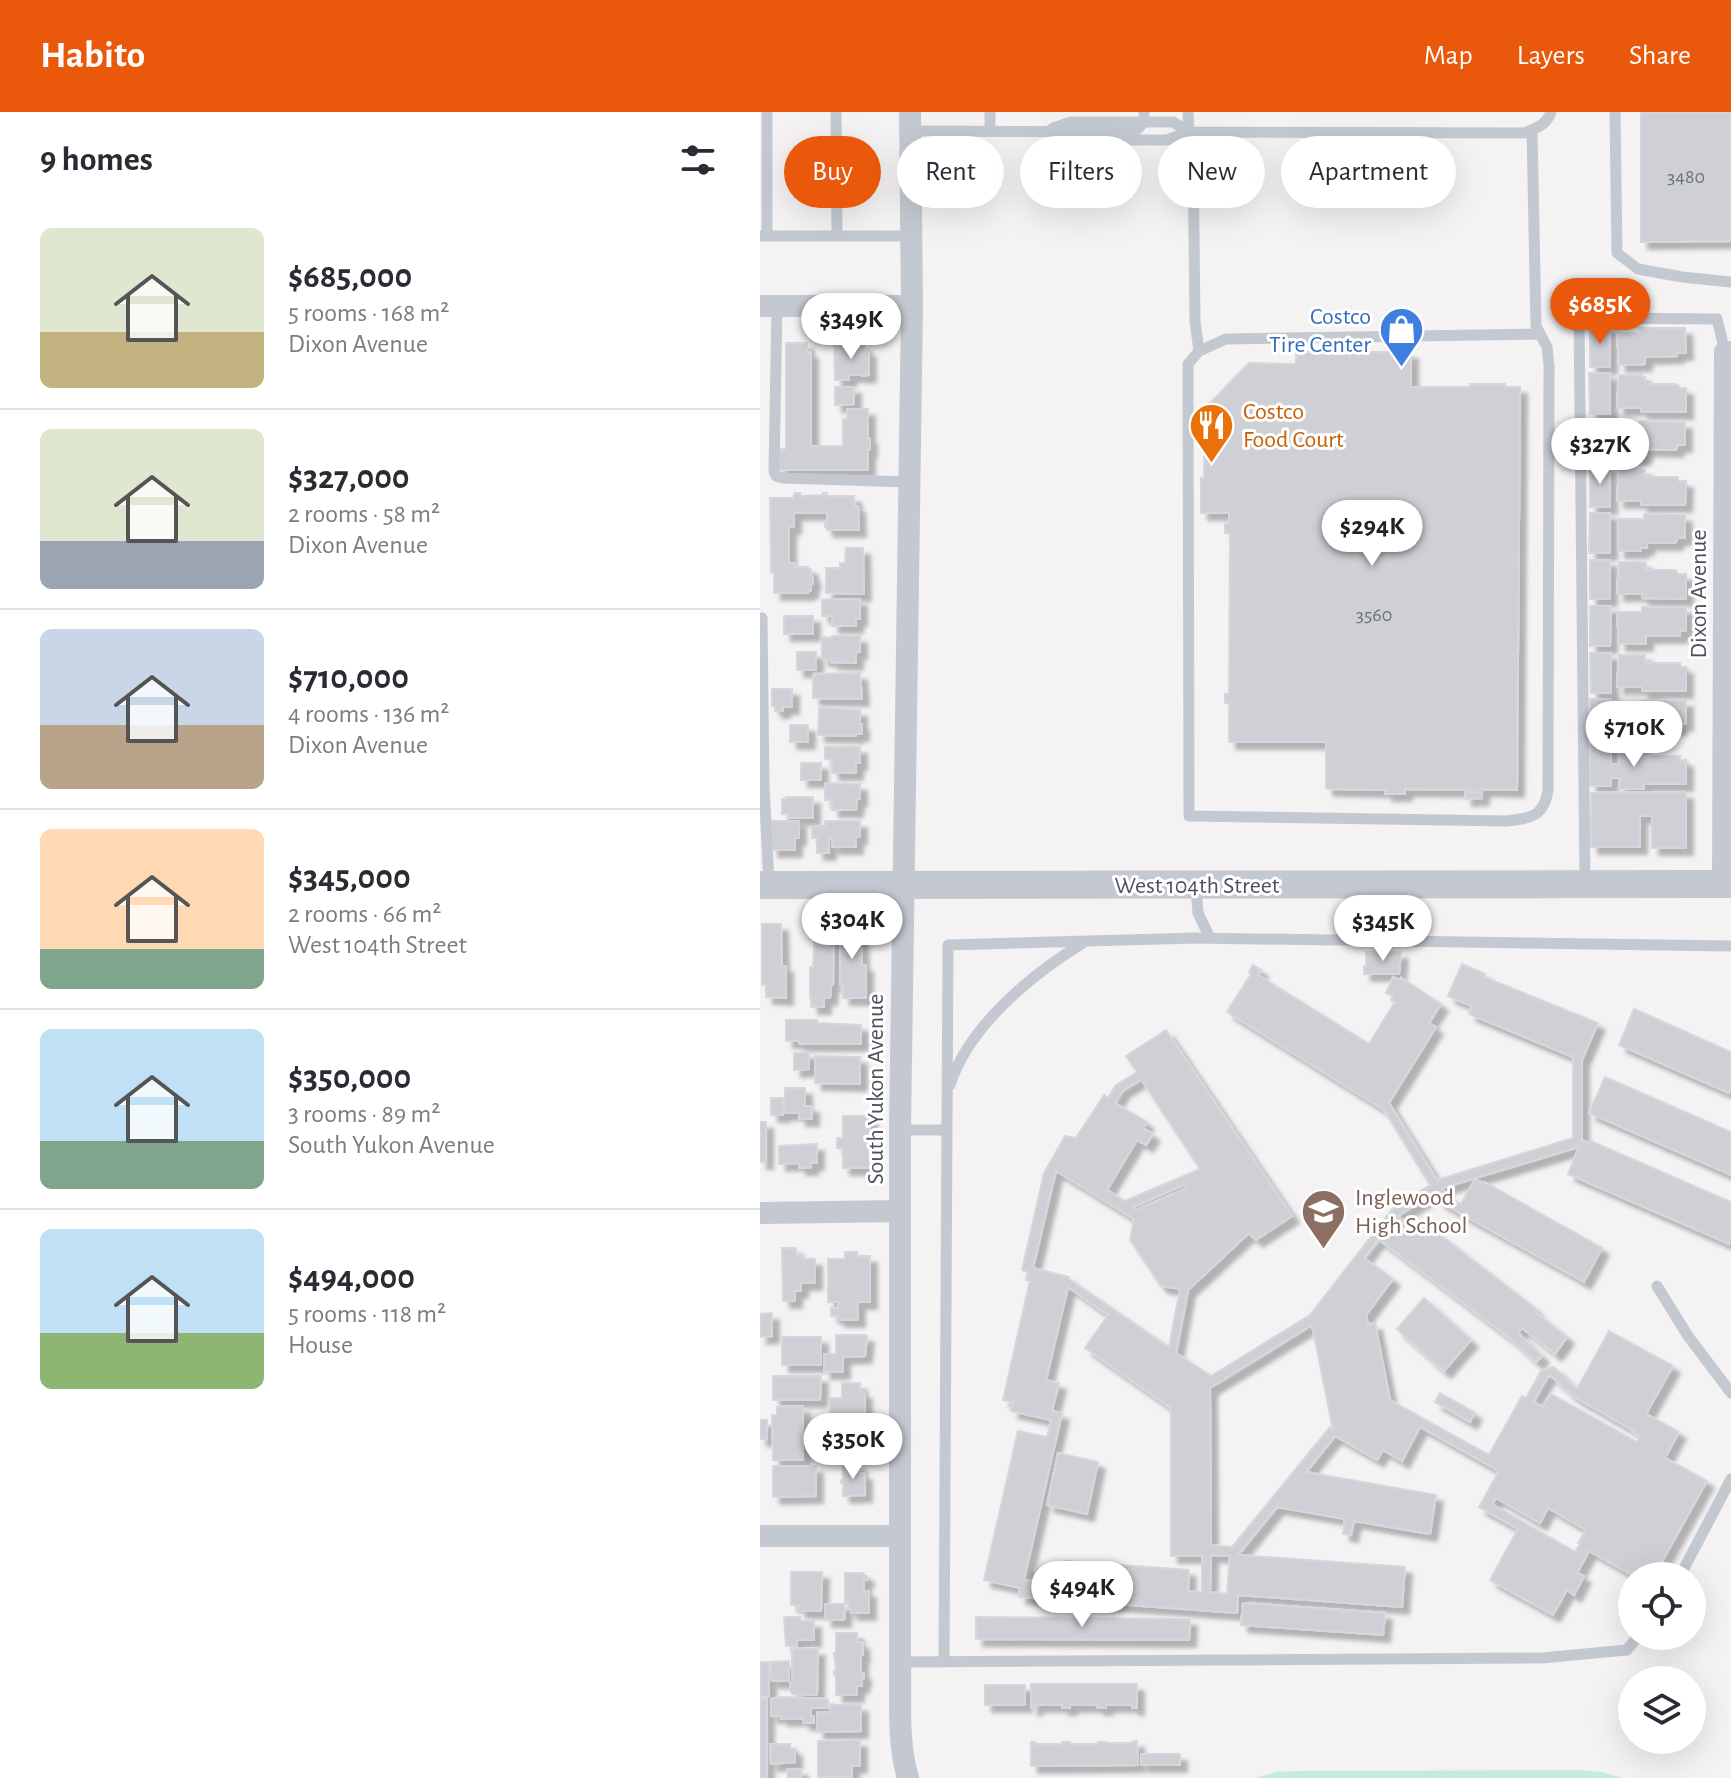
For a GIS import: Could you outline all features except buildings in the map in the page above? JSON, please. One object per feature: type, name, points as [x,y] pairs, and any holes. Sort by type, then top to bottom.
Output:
[{"type":"street","name":"South Yukon Avenue","points":[[908,1778],[902,1734],[900,1662],[900,1130],[912,306],[910,122]]},
{"type":"street","points":[[768,306],[912,306]]},
{"type":"street","name":"Dixon Avenue","points":[[1727,884],[1728,352]]},
{"type":"street","name":"West 104th Street","points":[[764,885],[1727,884]]},
{"type":"street","points":[[760,1213],[900,1211]]},
{"type":"street","points":[[760,1536],[900,1536]]},
{"type":"lane","points":[[767,112],[764,236],[911,236]]},
{"type":"lane","points":[[836,112],[837,235]]},
{"type":"lane","points":[[990,112],[990,130]]},
{"type":"lane","points":[[1188,112],[1193,150],[1195,321],[1199,351]]},
{"type":"lane","points":[[1048,131],[1062,140],[1167,140],[1189,132],[1524,133],[1541,126],[1551,112]]},
{"type":"lane","points":[[1615,112],[1617,253],[1638,269],[1731,282]]},
{"type":"lane","points":[[910,122],[990,130],[1048,131],[1071,122],[1144,117],[1173,122],[1189,132]]},
{"type":"lane","points":[[1532,130],[1536,326],[1547,347],[1549,366],[1548,791],[1545,805],[1530,818],[1507,821],[1189,816],[1188,364],[1199,351],[1226,339],[1540,334]]},
{"type":"lane","points":[[768,306],[776,476],[910,482]]},
{"type":"lane","points":[[1585,885],[1579,318],[1717,319],[1728,352]]},
{"type":"lane","points":[[762,618],[764,885]]},
{"type":"lane","points":[[1196,885],[1198,913],[1210,938]]},
{"type":"lane","points":[[944,1662],[948,945],[1210,938],[1731,946]]},
{"type":"lane","points":[[947,1094],[962,1057],[987,1024],[1039,973],[1085,941]]},
{"type":"lane","points":[[900,1130],[946,1130]]},
{"type":"lane","points":[[1657,1286],[1688,1336],[1731,1393]]},
{"type":"lane","points":[[1687,1562],[1731,1479]]},
{"type":"lane","points":[[900,1662],[1542,1658],[1627,1650]]},
{"type":"green space","points":[[1581,1770],[1623,1778],[1255,1778],[1294,1771]]},
{"type":"place","name":"Costco Tire Center","points":[[1402,369]]},
{"type":"place","name":"Costco Food Court","points":[[1212,464]]},
{"type":"place","name":"Inglewood High School","points":[[1324,1250]]}]
